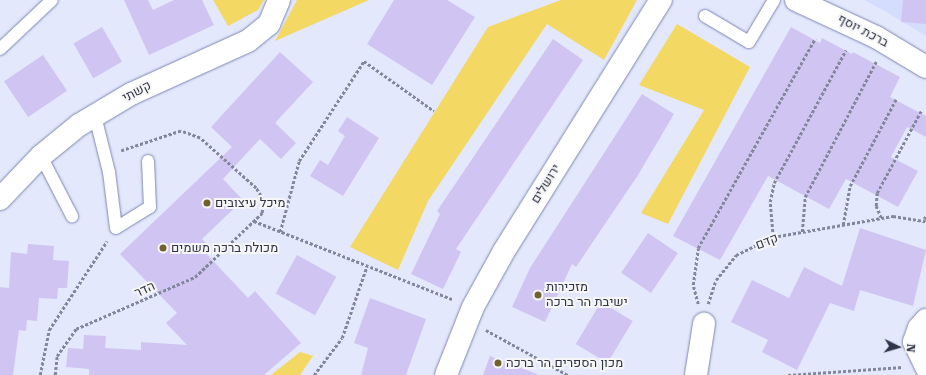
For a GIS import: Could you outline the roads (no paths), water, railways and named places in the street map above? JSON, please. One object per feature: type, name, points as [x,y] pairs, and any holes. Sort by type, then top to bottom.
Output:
[{"type":"street","name":"קשתי","points":[[0,198],[41,156],[95,116],[131,94],[248,41],[269,24],[279,0]]},
{"type":"street","name":"ירושלים","points":[[446,375],[471,314],[504,250],[661,0]]},
{"type":"street","name":"ברכת יוסף","points":[[796,0],[876,37],[926,68]]},
{"type":"street","points":[[926,320],[919,328],[914,342],[926,366]]},
{"type":"street","points":[[696,375],[704,324]]},
{"type":"lane","points":[[0,50],[52,0]]},
{"type":"lane","points":[[705,16],[749,42],[774,0]]},
{"type":"lane","points":[[95,116],[106,156],[116,228],[150,206],[148,161]]},
{"type":"lane","points":[[41,156],[72,216]]},
{"type":"place","name":"מיכל עיצובים","points":[[207,203]]},
{"type":"place","name":"מכולת ברכה משמים","points":[[163,248]]},
{"type":"place","name":"מזכירות ישיבת הר ברכה","points":[[538,295]]},
{"type":"place","name":"מכון הספרים הר ברכה","points":[[498,363]]}]
